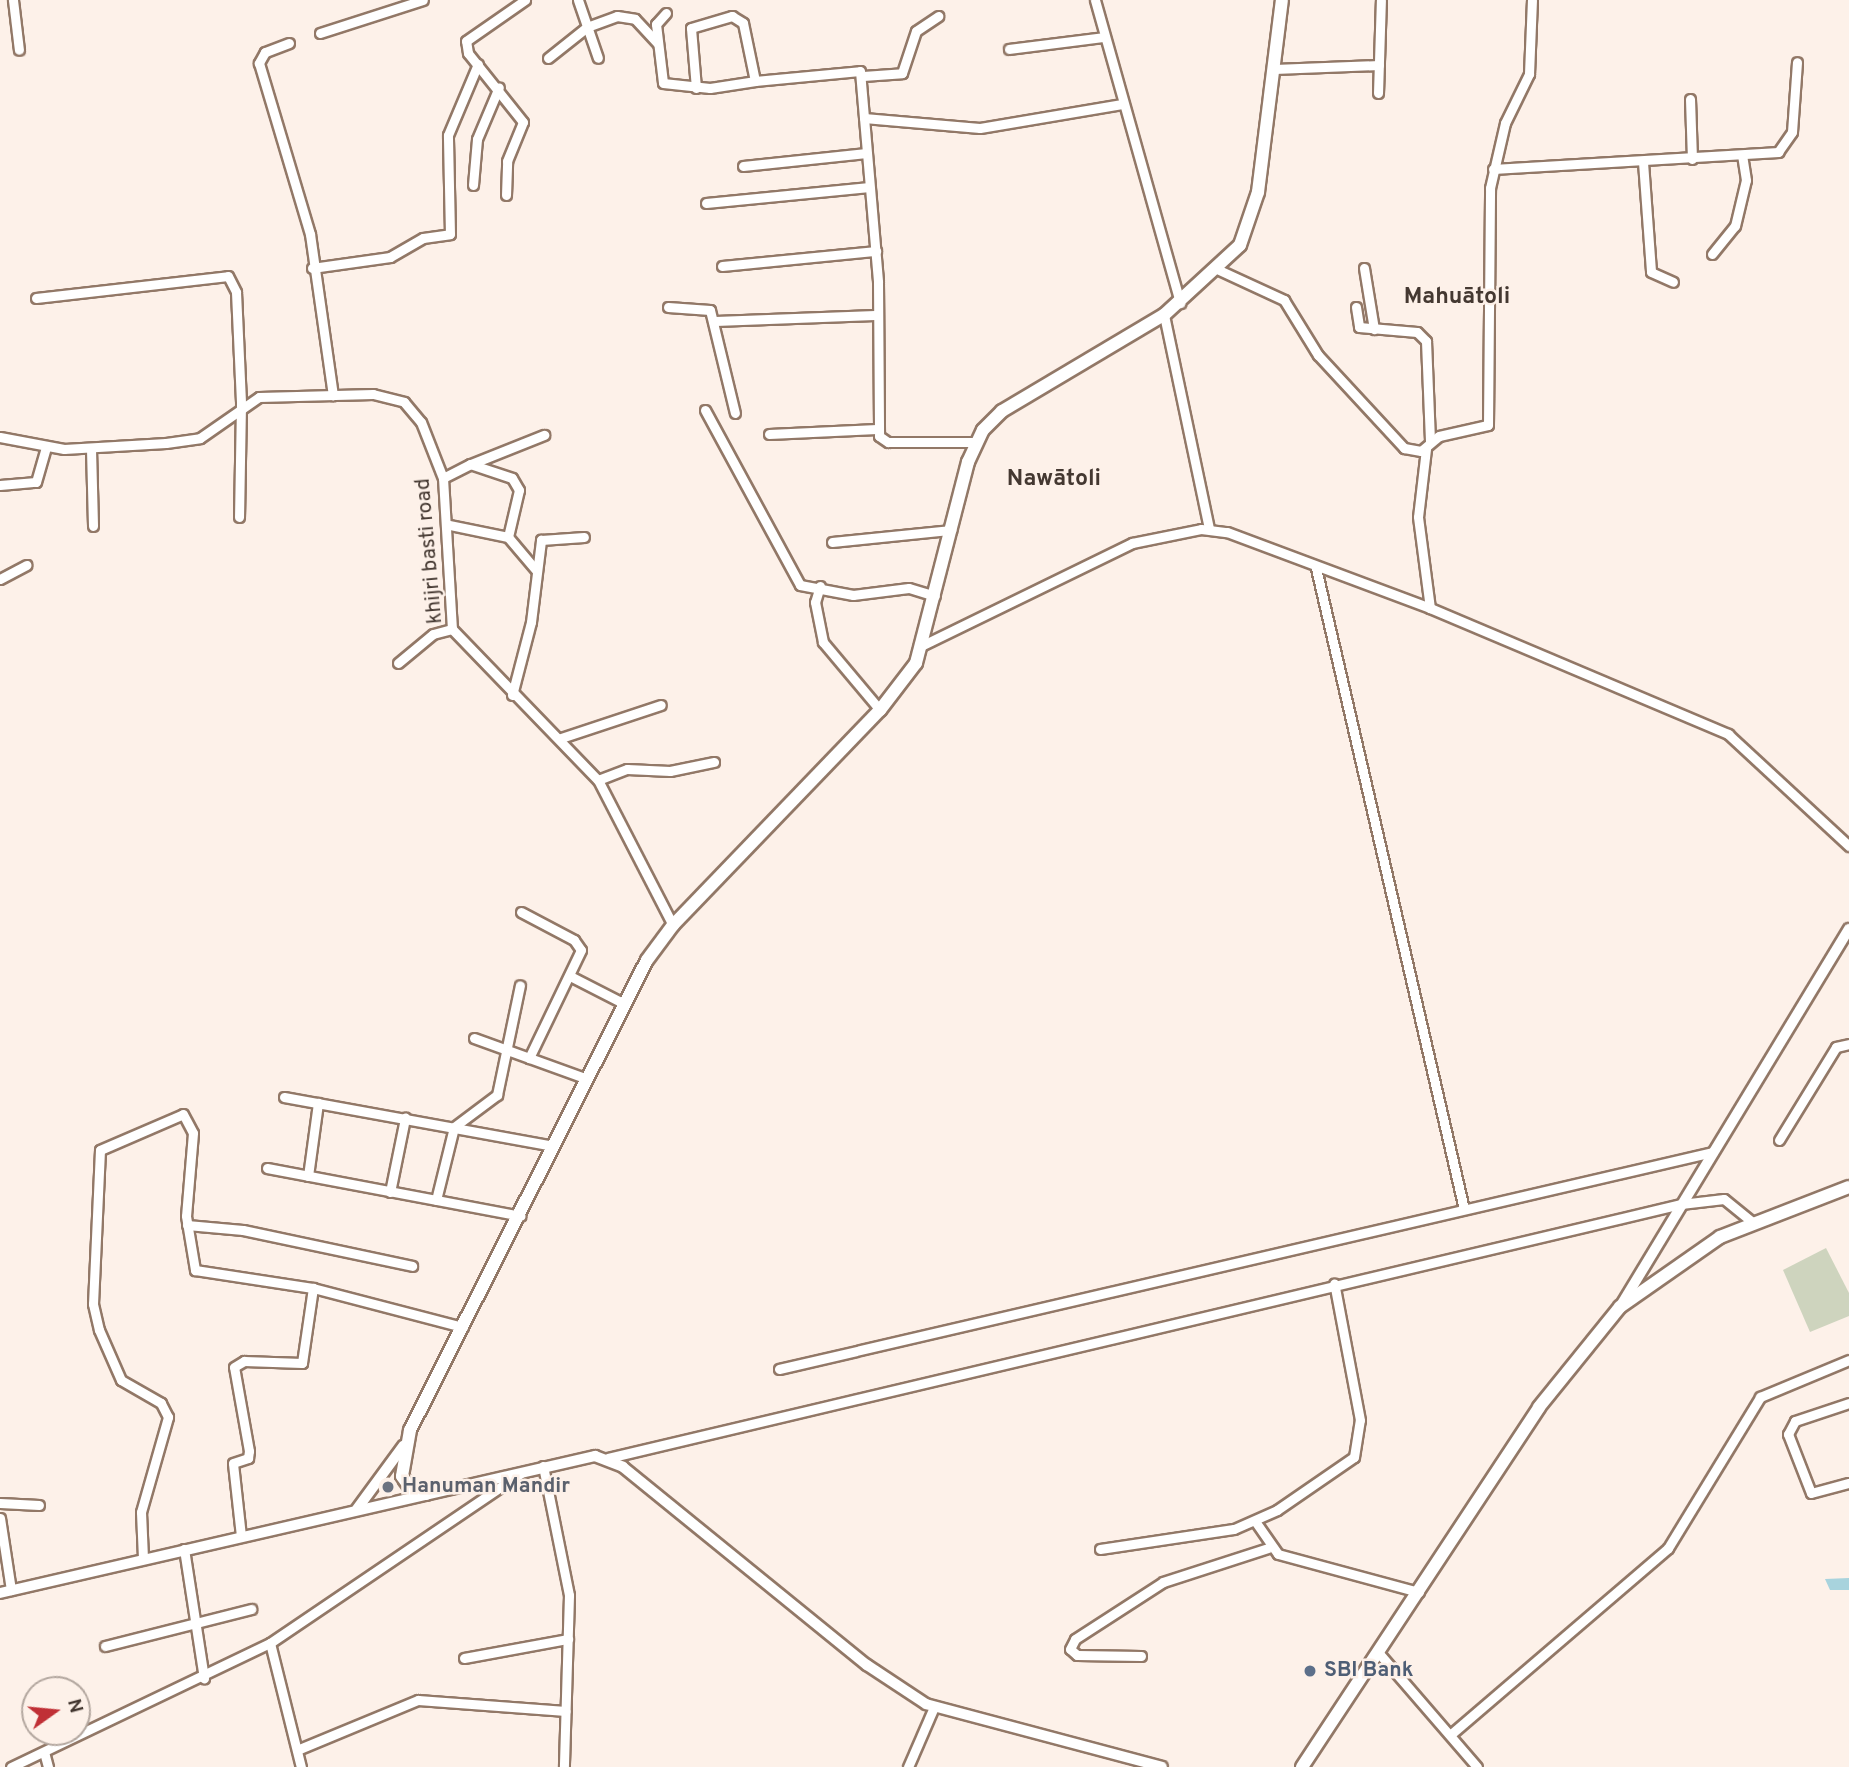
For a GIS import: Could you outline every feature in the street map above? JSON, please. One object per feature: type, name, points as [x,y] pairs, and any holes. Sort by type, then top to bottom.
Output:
[{"type":"main road","points":[[426,1493],[412,1490],[402,1476],[404,1445],[625,1004],[673,925],[880,710],[923,645],[975,442],[1002,411],[1164,315],[1219,270],[1240,245],[1258,192],[1282,0]]},
{"type":"main road","points":[[1302,1767],[1539,1408],[1620,1307],[1691,1255],[1752,1222],[1849,1187]]},
{"type":"street","points":[[13,0],[19,50]]},
{"type":"street","points":[[320,33],[423,0]]},
{"type":"street","points":[[506,195],[507,161],[523,122],[499,87],[478,64],[466,41],[525,0]]},
{"type":"street","points":[[578,0],[598,58]]},
{"type":"street","points":[[1095,0],[1180,303]]},
{"type":"street","points":[[1378,93],[1381,0]]},
{"type":"street","points":[[1219,270],[1284,300],[1318,355],[1398,443],[1428,445],[1482,428],[1492,419],[1493,169],[1529,74],[1532,0]]},
{"type":"street","points":[[666,13],[657,18],[660,80],[696,88],[856,68],[863,76],[866,153],[876,251],[877,429],[888,442],[975,442]]},
{"type":"street","points":[[548,58],[587,27],[630,16],[657,43]]},
{"type":"street","points":[[696,88],[691,28],[732,16],[743,23],[754,81]]},
{"type":"street","points":[[863,76],[902,73],[916,31],[938,16]]},
{"type":"street","points":[[1009,49],[1104,37]]},
{"type":"street","points":[[289,43],[261,54],[260,63],[298,182],[333,395]]},
{"type":"street","points":[[1493,169],[1778,152],[1788,142],[1797,62]]},
{"type":"street","points":[[312,268],[390,257],[423,238],[450,234],[448,135],[478,64]]},
{"type":"street","points":[[1274,69],[1379,65]]},
{"type":"street","points":[[473,185],[477,139],[499,87]]},
{"type":"street","points":[[1690,99],[1692,159]]},
{"type":"street","points":[[864,118],[980,128],[1122,104]]},
{"type":"street","points":[[743,166],[866,153]]},
{"type":"street","points":[[1712,254],[1735,226],[1746,180],[1742,156]]},
{"type":"street","points":[[1643,162],[1651,272],[1673,282]]},
{"type":"street","points":[[706,203],[869,187]]},
{"type":"street","points":[[722,265],[876,251]]},
{"type":"street","points":[[1364,268],[1374,329]]},
{"type":"street","points":[[36,298],[228,276],[236,292],[241,404],[239,517]]},
{"type":"street","points":[[668,307],[706,308],[713,321],[735,413]]},
{"type":"street","points":[[1356,307],[1359,327],[1417,332],[1426,341],[1428,445],[1419,517],[1430,608]]},
{"type":"street","points":[[713,321],[877,315]]},
{"type":"street","points":[[1164,315],[1209,529]]},
{"type":"street","name":"khijri basti road","points":[[0,438],[46,446],[91,449],[200,438],[241,404],[277,395],[388,395],[404,402],[421,422],[443,478],[450,525],[452,629],[512,695],[561,738],[598,780],[673,925]]},
{"type":"street","points":[[705,410],[794,579],[853,595],[909,588],[935,596]]},
{"type":"street","points":[[769,434],[877,429]]},
{"type":"street","points":[[443,478],[470,464],[544,435]]},
{"type":"street","points":[[0,485],[36,482],[46,446]]},
{"type":"street","points":[[91,449],[93,526]]},
{"type":"street","points":[[470,464],[518,485],[508,537]]},
{"type":"street","points":[[450,525],[508,537],[536,570]]},
{"type":"street","points":[[923,645],[1132,543],[1209,529],[1430,608],[1728,734],[1849,846]]},
{"type":"street","points":[[832,542],[951,530]]},
{"type":"street","points":[[512,695],[531,622],[542,537],[584,537]]},
{"type":"street","points":[[0,579],[26,565]]},
{"type":"street","points":[[1316,568],[1464,1209]]},
{"type":"street","points":[[820,586],[815,602],[823,642],[880,710]]},
{"type":"street","points":[[398,663],[433,634],[452,629]]},
{"type":"street","points":[[561,738],[661,705]]},
{"type":"street","points":[[598,780],[627,769],[670,771],[714,762]]},
{"type":"street","points":[[521,912],[579,945],[570,976],[529,1058]]},
{"type":"street","points":[[1620,1307],[1849,929]]},
{"type":"street","points":[[570,976],[625,1004]]},
{"type":"street","points":[[436,1200],[454,1127],[497,1095],[520,985]]},
{"type":"street","points":[[474,1038],[587,1079]]},
{"type":"street","points":[[1779,1140],[1836,1047],[1849,1044]]},
{"type":"street","points":[[284,1097],[554,1146]]},
{"type":"street","points":[[308,1176],[318,1103]]},
{"type":"street","points":[[144,1558],[141,1512],[168,1417],[161,1403],[121,1380],[99,1330],[93,1304],[100,1150],[183,1114],[193,1133],[187,1226],[195,1270],[313,1288],[463,1327]]},
{"type":"street","points":[[390,1192],[405,1118]]},
{"type":"street","points":[[779,1369],[1712,1152]]},
{"type":"street","points":[[267,1168],[520,1216]]},
{"type":"street","points":[[0,1518],[6,1591],[543,1465],[608,1458],[1334,1283],[1681,1203],[1724,1199],[1752,1222]]},
{"type":"street","points":[[187,1226],[243,1230],[412,1266]]},
{"type":"street","points":[[1100,1549],[1175,1542],[1255,1521],[1344,1467],[1359,1447],[1334,1283]]},
{"type":"street","points":[[241,1536],[233,1463],[249,1451],[234,1367],[244,1361],[302,1363],[313,1288]]},
{"type":"street","points":[[1450,1735],[1668,1548],[1760,1397],[1849,1360]]},
{"type":"street","points":[[1849,1404],[1795,1421],[1788,1434],[1811,1493],[1849,1483]]},
{"type":"street","points":[[357,1510],[404,1445]]},
{"type":"street","points":[[608,1458],[867,1665],[934,1706],[1138,1764],[1162,1767]]},
{"type":"street","points":[[543,1465],[568,1573],[564,1767]]},
{"type":"street","points":[[10,1767],[204,1678],[270,1643],[528,1469]]},
{"type":"street","points":[[0,1503],[39,1504]]},
{"type":"street","points":[[1255,1521],[1268,1548]]},
{"type":"street","points":[[1141,1656],[1077,1655],[1070,1649],[1075,1639],[1163,1582],[1268,1548],[1419,1592]]},
{"type":"street","points":[[184,1549],[204,1678]]},
{"type":"street","points":[[105,1646],[251,1609]]},
{"type":"street","points":[[464,1658],[568,1639]]},
{"type":"street","points":[[270,1643],[301,1767]]},
{"type":"street","points":[[1377,1651],[1477,1767]]},
{"type":"street","points":[[297,1750],[418,1700],[566,1710]]},
{"type":"street","points":[[908,1767],[934,1706]]},
{"type":"street","points":[[44,1752],[48,1767]]},
{"type":"green space","points":[[1826,1248],[1849,1293],[1849,1316],[1810,1332],[1783,1270]]},
{"type":"water","points":[[1849,1578],[1849,1590],[1830,1590],[1825,1579]]},
{"type":"place","name":"Hanuman Mandir","points":[[388,1487]]},
{"type":"place","name":"SBI Bank","points":[[1310,1671]]},
{"type":"district","name":"Mahuātoli","points":[[1457,298]]},
{"type":"district","name":"Nawātoli","points":[[1054,480]]}]
